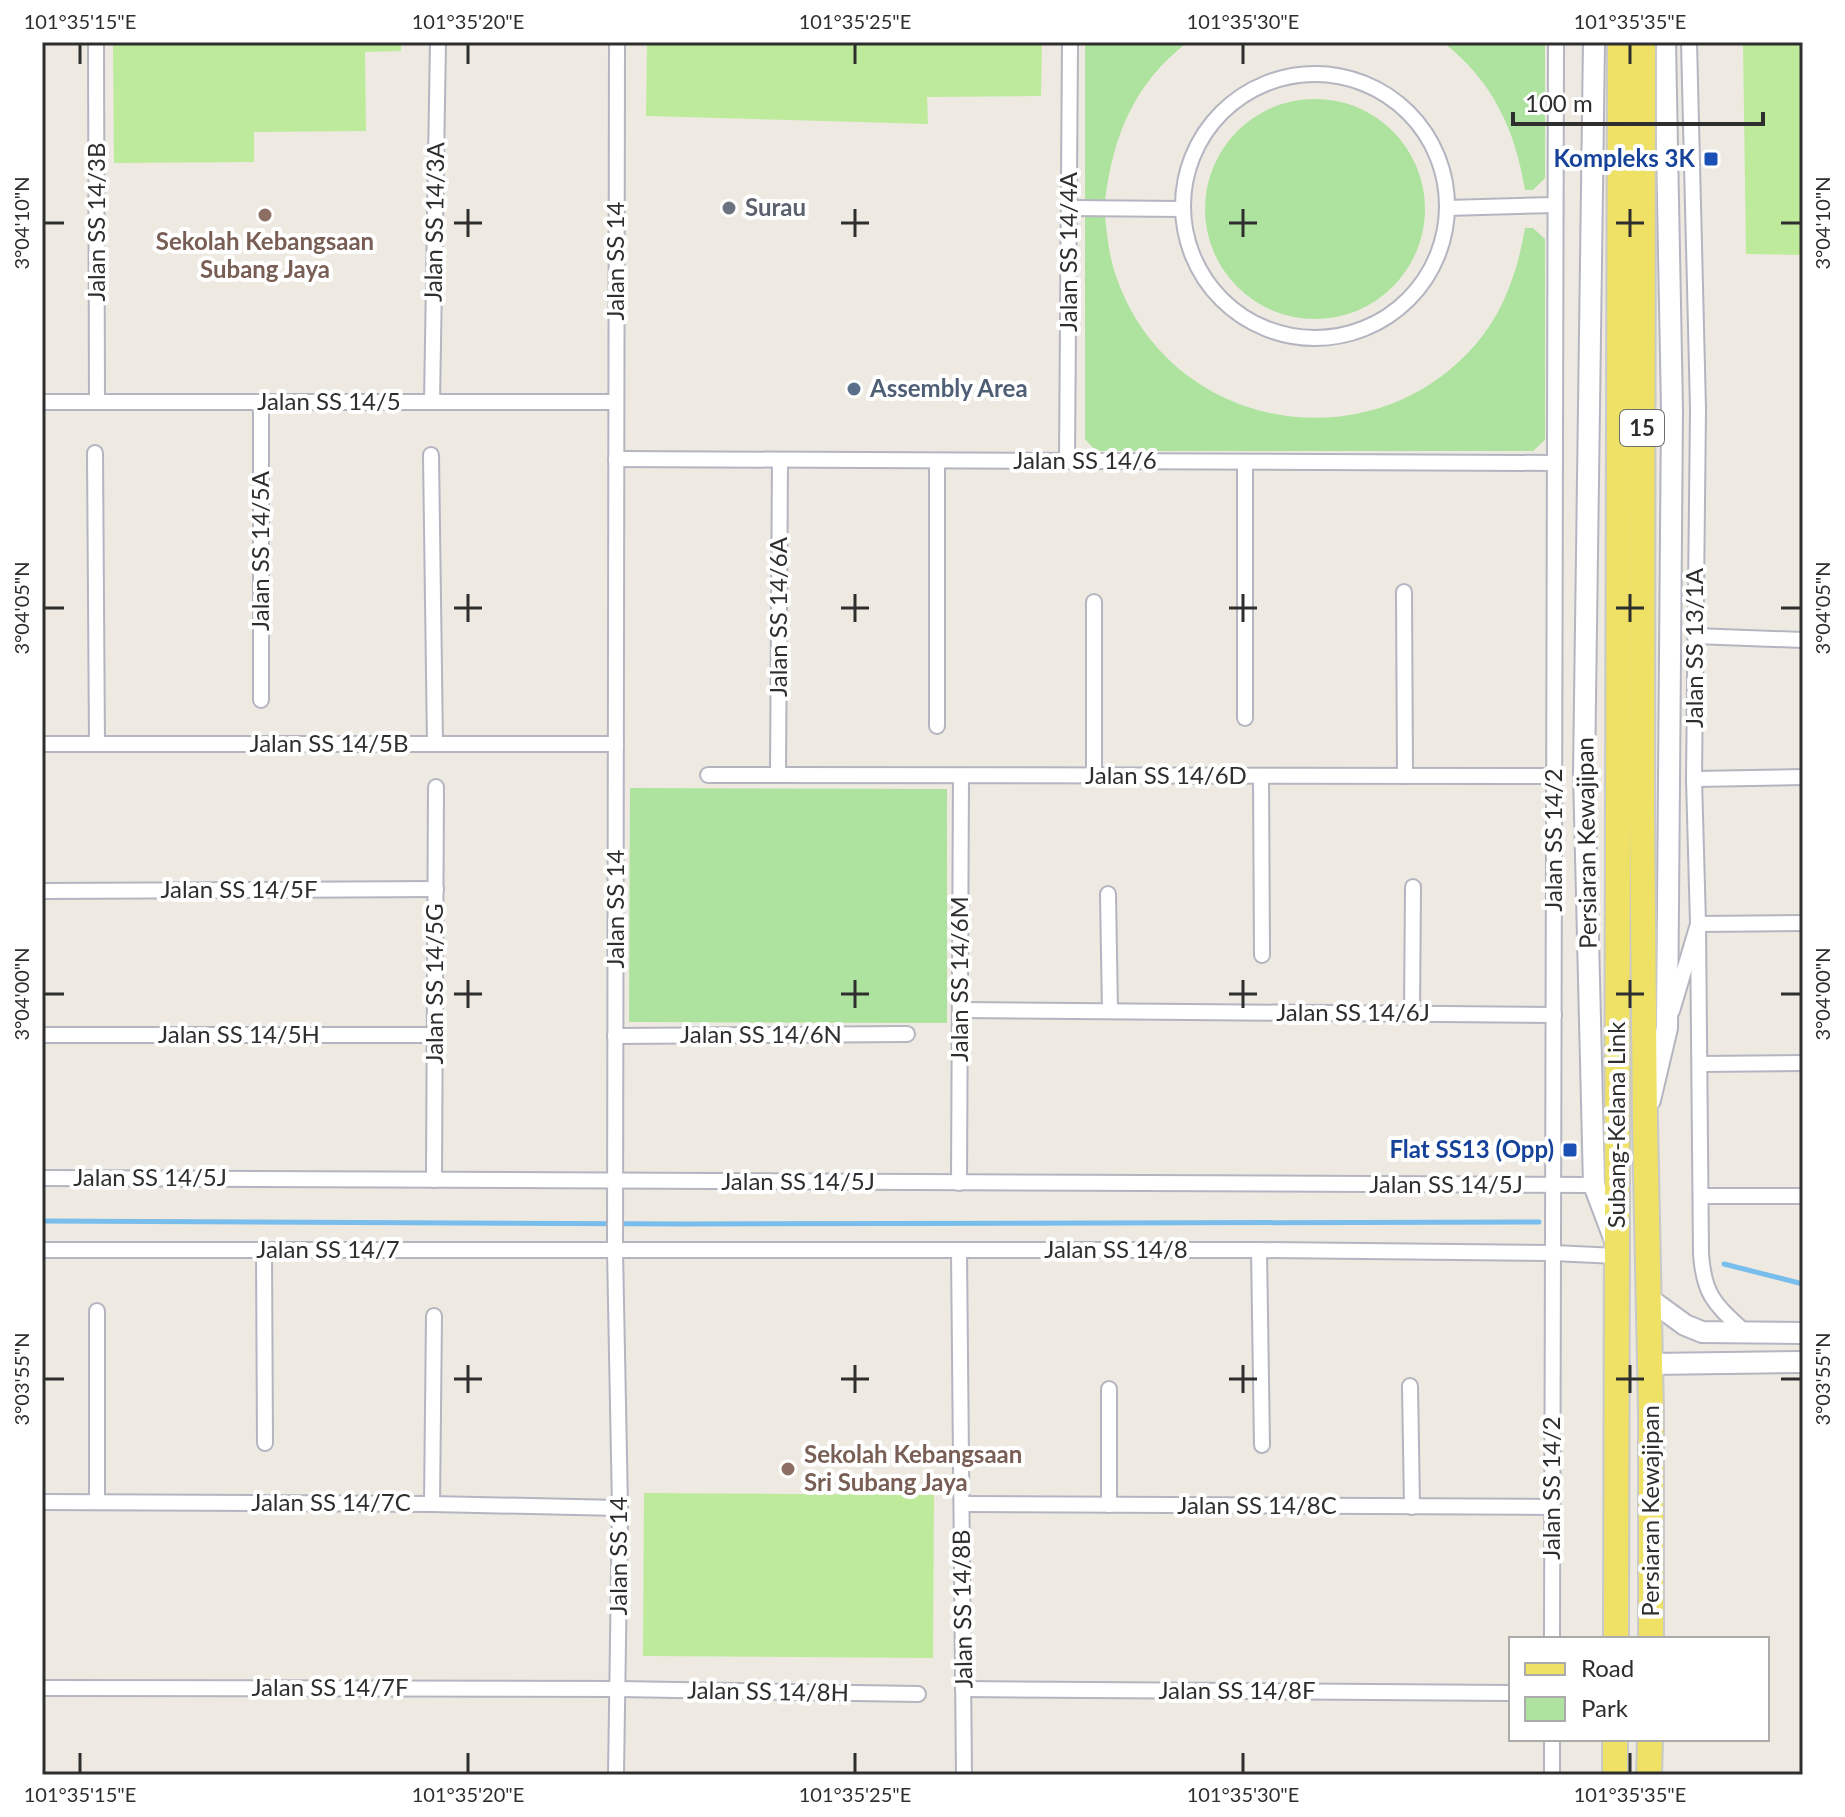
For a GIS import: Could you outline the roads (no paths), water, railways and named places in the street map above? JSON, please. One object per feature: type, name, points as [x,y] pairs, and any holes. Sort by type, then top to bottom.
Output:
[{"type":"main road","name":"Persiaran Kewajipan","points":[[1594,42],[1584,773],[1594,1185],[1617,1250],[1616,1637]]},
{"type":"main road","name":"15","points":[[1620,42],[1630,814]]},
{"type":"main road","name":"15","points":[[1630,814],[1643,42]]},
{"type":"main road","name":"Persiaran Kewajipan","points":[[1651,1637],[1645,1124],[1667,1028],[1672,410],[1665,42]]},
{"type":"main road","points":[[1592,246],[1600,230],[1610,222],[1628,218],[1648,227],[1657,243],[1670,320]]},
{"type":"main road","name":"Subang-Kelana Link","points":[[1630,814],[1645,1124]]},
{"type":"main road","name":"Subang-Kelana Link","points":[[1617,1250],[1630,814]]},
{"type":"main road","points":[[1648,1298],[1685,1325],[1702,1332],[1803,1333]]},
{"type":"main road","points":[[1650,1364],[1803,1362]]},
{"type":"main road","points":[[1615,1741],[1615,1775]]},
{"type":"main road","points":[[1649,1775],[1650,1741]]},
{"type":"street","name":"Jalan SS 14/3B","points":[[96,42],[97,402]]},
{"type":"street","name":"Jalan SS 14/3A","points":[[432,402],[438,42]]},
{"type":"street","name":"Jalan SS 14","points":[[616,1775],[620,1508],[615,1250],[617,42]]},
{"type":"street","name":"Jalan SS 14/4A","points":[[1067,461],[1070,42]]},
{"type":"street","name":"Jalan SS 14/2","points":[[1552,1637],[1556,42]]},
{"type":"street","name":"Jalan SS 13/1A","points":[[1689,42],[1698,409],[1694,779],[1701,1254],[1702,1275],[1708,1292],[1716,1305],[1746,1334]]},
{"type":"street","points":[[1294,76],[1333,76],[1369,86],[1402,107],[1427,136],[1442,170],[1447,208],[1442,242],[1434,263],[1408,300],[1371,325],[1350,333],[1316,338],[1282,334],[1250,322],[1223,301],[1201,275],[1187,244],[1182,209],[1186,173],[1196,149],[1201,138],[1226,108],[1257,87],[1294,76]]},
{"type":"street","points":[[1447,208],[1555,205]]},
{"type":"street","points":[[1070,208],[1182,209]]},
{"type":"street","name":"Jalan SS 14/5","points":[[42,402],[616,402]]},
{"type":"street","name":"Jalan SS 14/5A","points":[[261,402],[261,700]]},
{"type":"street","points":[[95,453],[97,744]]},
{"type":"street","points":[[431,455],[435,744]]},
{"type":"street","name":"Jalan SS 14/6","points":[[616,459],[1555,463]]},
{"type":"street","name":"Jalan SS 14/6A","points":[[778,775],[780,460]]},
{"type":"street","points":[[937,461],[937,726]]},
{"type":"street","points":[[1245,462],[1245,718]]},
{"type":"street","points":[[1404,592],[1405,776]]},
{"type":"street","points":[[1094,602],[1094,776]]},
{"type":"street","points":[[1695,636],[1803,640]]},
{"type":"street","name":"Jalan SS 14/5B","points":[[42,744],[616,744]]},
{"type":"street","name":"Jalan SS 14/6D","points":[[708,775],[1554,776]]},
{"type":"street","name":"Jalan SS 14/6M","points":[[959,1183],[961,776]]},
{"type":"street","points":[[1261,776],[1262,955]]},
{"type":"street","points":[[1694,779],[1803,777]]},
{"type":"street","name":"Jalan SS 14/5G","points":[[434,1180],[436,787]]},
{"type":"street","points":[[1412,1013],[1413,887]]},
{"type":"street","name":"Jalan SS 14/5F","points":[[42,891],[436,889]]},
{"type":"street","points":[[1108,894],[1110,1011]]},
{"type":"street","points":[[1667,1028],[1698,924],[1803,923]]},
{"type":"street","name":"Jalan SS 14/6J","points":[[960,1010],[1554,1015]]},
{"type":"street","name":"Jalan SS 14/6N","points":[[615,1036],[907,1034]]},
{"type":"street","name":"Jalan SS 14/5H","points":[[42,1035],[435,1035]]},
{"type":"street","points":[[1700,1064],[1803,1063]]},
{"type":"street","name":"Jalan SS 14/5J","points":[[42,1178],[1594,1185]]},
{"type":"street","points":[[1701,1196],[1803,1196]]},
{"type":"street","name":"Jalan SS 14/7","points":[[42,1250],[615,1250]]},
{"type":"street","points":[[264,1250],[265,1443]]},
{"type":"street","name":"Jalan SS 14/8","points":[[615,1250],[1553,1253],[1617,1250]]},
{"type":"street","name":"Jalan SS 14/8B","points":[[959,1250],[964,1775]]},
{"type":"street","points":[[1259,1250],[1262,1445]]},
{"type":"street","points":[[97,1311],[97,1502]]},
{"type":"street","points":[[432,1504],[434,1316]]},
{"type":"street","points":[[1410,1386],[1412,1507]]},
{"type":"street","points":[[1109,1389],[1109,1505]]},
{"type":"street","name":"Jalan SS 14/7C","points":[[42,1502],[620,1508]]},
{"type":"street","name":"Jalan SS 14/8C","points":[[962,1504],[1552,1507]]},
{"type":"street","name":"Jalan SS 14/7F","points":[[42,1688],[619,1689]]},
{"type":"street","name":"Jalan SS 14/8H","points":[[619,1689],[918,1694]]},
{"type":"street","name":"Jalan SS 14/8F","points":[[963,1689],[1509,1693]]},
{"type":"street","points":[[1552,1741],[1552,1775]]},
{"type":"waterway","points":[[42,1221],[683,1224],[1539,1222]]},
{"type":"waterway","points":[[1724,1264],[1803,1284]]},
{"type":"place","name":"Kompleks 3K","points":[[1711,159]]},
{"type":"place","name":"Surau","points":[[729,208]]},
{"type":"place","name":"Sekolah Kebangsaan Subang Jaya","points":[[265,215]]},
{"type":"place","name":"Assembly Area","points":[[854,389]]},
{"type":"place","name":"Flat SS13 (Opp)","points":[[1570,1150]]},
{"type":"place","name":"Sekolah Kebangsaan Sri Subang Jaya","points":[[788,1469]]}]
